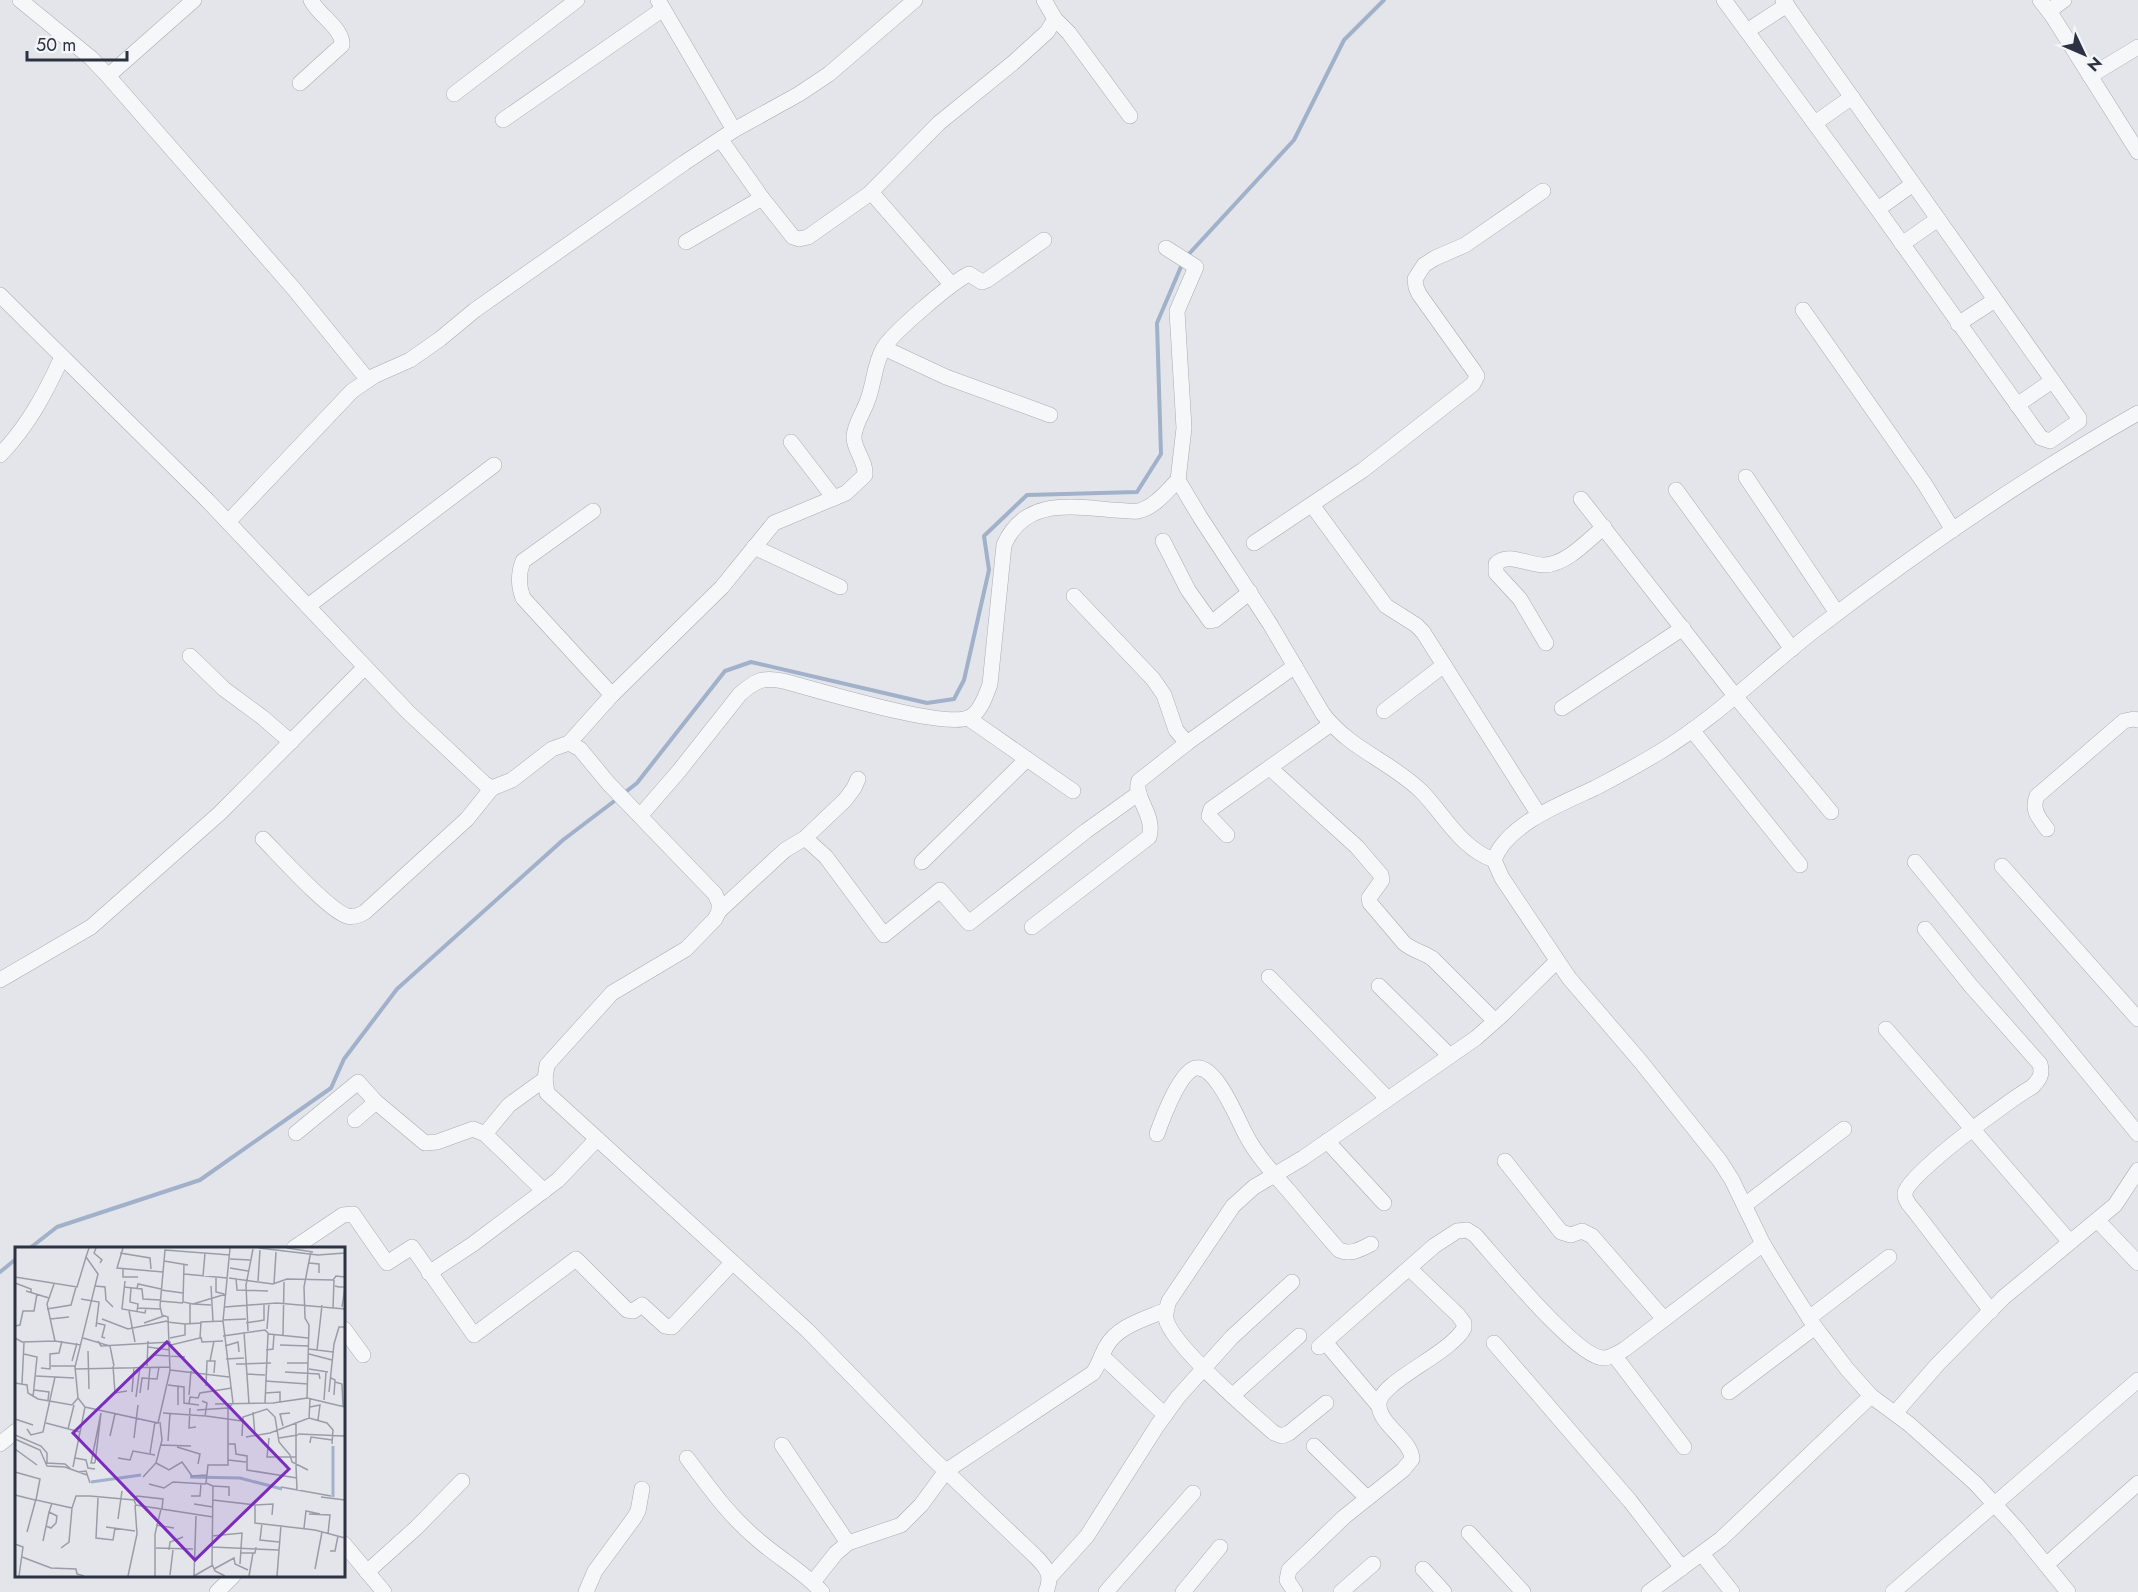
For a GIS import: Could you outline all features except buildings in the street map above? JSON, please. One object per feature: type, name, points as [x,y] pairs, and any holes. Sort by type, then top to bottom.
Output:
[{"type":"street","points":[[20,0],[91,58],[108,76],[294,290],[368,380]]},
{"type":"street","points":[[108,76],[194,0]]},
{"type":"street","points":[[300,83],[342,45],[343,41],[311,0]]},
{"type":"street","points":[[454,94],[577,0]]},
{"type":"street","points":[[228,522],[352,391],[368,380],[410,360],[475,310],[734,130],[799,94],[829,74],[915,0]]},
{"type":"street","points":[[1044,0],[1055,19],[1069,33],[1130,116]]},
{"type":"street","points":[[1724,0],[1878,209],[2043,440],[2049,441],[2078,423],[2079,418],[1785,2],[1747,31]]},
{"type":"street","points":[[2064,0],[2045,6],[2136,145]]},
{"type":"street","points":[[504,120],[661,5],[734,130]]},
{"type":"street","points":[[721,140],[793,237],[799,239],[808,237],[871,192],[939,123],[1047,32],[1055,19]]},
{"type":"street","points":[[2090,76],[2138,47]]},
{"type":"street","points":[[1815,123],[1852,97]]},
{"type":"street","points":[[1878,209],[1913,183]]},
{"type":"street","points":[[1254,543],[1363,470],[1473,384],[1477,376],[1419,294],[1414,283],[1416,275],[1430,261],[1465,245],[1543,191]]},
{"type":"street","points":[[871,192],[951,284]]},
{"type":"street","points":[[686,242],[762,198]]},
{"type":"street","points":[[1902,244],[1938,219]]},
{"type":"street","points":[[263,839],[327,902],[348,916],[355,917],[365,912],[467,819],[492,788],[512,780],[552,749],[569,743],[612,695],[722,587],[774,524],[846,493],[865,475],[863,460],[854,440],[854,433],[868,400],[884,348],[951,284],[969,274],[982,282],[987,280],[1044,240]]},
{"type":"street","points":[[1170,249],[1196,267],[1177,311],[1184,428],[1178,480],[1250,592],[1330,724],[1351,743],[1414,785],[1462,839],[1479,854],[1494,860],[1502,878],[1557,961],[1641,1062],[1732,1180],[1762,1244],[1812,1323],[1847,1370],[1871,1396],[1896,1413],[1956,1464],[1995,1505],[2068,1592]]},
{"type":"street","points":[[0,295],[228,522],[408,712],[492,788]]},
{"type":"street","points":[[1958,324],[1995,300]]},
{"type":"street","points":[[1803,310],[1924,483],[1953,530]]},
{"type":"street","points":[[884,348],[946,377],[1050,415]]},
{"type":"street","points":[[0,455],[17,437],[34,413],[62,357]]},
{"type":"street","points":[[2017,405],[2052,381]]},
{"type":"street","points":[[1494,860],[1501,846],[1510,837],[1539,815],[1633,767],[1692,730],[1736,697],[1837,613],[1953,530],[2073,450],[2138,413]]},
{"type":"street","points":[[2062,433],[2073,450]]},
{"type":"street","points":[[791,442],[834,498]]},
{"type":"street","points":[[308,606],[494,465]]},
{"type":"street","points":[[1746,477],[1837,613]]},
{"type":"street","points":[[637,813],[679,771],[740,694],[761,680],[768,678],[783,681],[906,713],[953,720],[968,718],[975,713],[990,684],[1004,545],[1010,532],[1021,520],[1044,509],[1076,507],[1137,511],[1148,507],[1178,480]]},
{"type":"street","points":[[1676,490],[1792,649]]},
{"type":"street","points":[[1581,499],[1736,697],[1830,812]]},
{"type":"street","points":[[1312,505],[1386,606],[1419,628],[1539,815]]},
{"type":"street","points":[[592,511],[523,561],[519,571],[519,588],[523,598],[612,695]]},
{"type":"street","points":[[1546,643],[1517,594],[1496,573],[1496,564],[1509,558],[1541,565],[1552,564],[1565,558],[1604,527]]},
{"type":"street","points":[[1163,541],[1188,591],[1209,621],[1215,620],[1250,592]]},
{"type":"street","points":[[754,547],[840,587]]},
{"type":"street","points":[[1074,596],[1153,679],[1164,695],[1176,730],[1187,743]]},
{"type":"street","points":[[1562,708],[1683,628]]},
{"type":"street","points":[[190,656],[224,689],[291,742]]},
{"type":"street","points":[[1384,711],[1444,665]]},
{"type":"street","points":[[1032,927],[1149,837],[1151,822],[1139,793],[1137,784],[1139,781],[1187,743],[1294,666]]},
{"type":"street","points":[[0,980],[91,927],[220,813],[365,667]]},
{"type":"street","points":[[968,718],[1073,791]]},
{"type":"street","points":[[2047,829],[2035,812],[2033,804],[2037,796],[2124,721],[2138,720]]},
{"type":"street","points":[[1227,835],[1209,816],[1211,809],[1330,724]]},
{"type":"street","points":[[1692,730],[1800,865]]},
{"type":"street","points":[[569,743],[580,749],[609,784],[715,894],[719,903],[719,911]]},
{"type":"street","points":[[922,862],[1027,759]]},
{"type":"street","points":[[1270,768],[1357,847],[1381,875],[1382,880],[1369,898],[1370,903],[1404,943],[1409,948],[1433,959],[1495,1021]]},
{"type":"street","points":[[858,779],[845,800],[805,838],[785,850],[719,911],[715,919],[686,949],[612,993],[547,1065],[545,1079],[547,1093],[807,1330],[946,1471],[1035,1556],[1049,1571],[1050,1577],[1046,1592]]},
{"type":"street","points":[[805,838],[826,857],[884,935],[940,890],[969,923],[1086,831],[1139,793]]},
{"type":"street","points":[[1915,862],[2138,1134]]},
{"type":"street","points":[[2002,866],[2138,1019]]},
{"type":"street","points":[[1925,929],[1971,986],[2040,1064],[2042,1071],[2039,1080],[2032,1087],[1973,1129],[1915,1177],[1905,1193],[1906,1200],[1911,1207],[1991,1311]]},
{"type":"street","points":[[1326,1403],[1289,1433],[1282,1436],[1274,1433],[1204,1368],[1176,1338],[1166,1319],[1169,1301],[1233,1206],[1254,1187],[1328,1141],[1476,1038],[1557,961]]},
{"type":"street","points":[[1269,977],[1387,1098]]},
{"type":"street","points":[[1379,986],[1450,1056]]},
{"type":"street","points":[[1886,1029],[2070,1242]]},
{"type":"street","points":[[1157,1134],[1167,1107],[1185,1076],[1195,1068],[1201,1068],[1224,1092],[1248,1139],[1275,1175],[1339,1250],[1346,1253],[1355,1252],[1371,1244]]},
{"type":"street","points":[[485,1134],[503,1111],[545,1079]]},
{"type":"street","points":[[296,1133],[358,1082],[376,1102],[425,1143],[437,1142],[473,1129],[485,1134],[544,1191]]},
{"type":"street","points":[[355,1120],[376,1102]]},
{"type":"street","points":[[1745,1206],[1844,1129]]},
{"type":"street","points":[[429,1273],[473,1244],[558,1180],[597,1138]]},
{"type":"street","points":[[1328,1141],[1384,1203]]},
{"type":"street","points":[[1505,1161],[1561,1232],[1570,1234],[1582,1231],[1592,1236],[1664,1319]]},
{"type":"street","points":[[1896,1413],[1938,1365],[2004,1297],[2115,1205],[2138,1170]]},
{"type":"street","points":[[295,1247],[343,1215],[353,1214],[387,1263],[412,1247],[474,1335],[576,1259],[627,1310],[633,1311],[642,1305],[665,1326],[672,1327],[732,1263]]},
{"type":"street","points":[[2098,1221],[2138,1263]]},
{"type":"street","points":[[1295,1592],[1287,1580],[1289,1570],[1328,1532],[1412,1459],[1412,1453],[1381,1414],[1378,1405],[1322,1345],[1446,1238],[1467,1230],[1474,1235],[1551,1320],[1578,1346],[1590,1354],[1603,1358],[1614,1355],[1762,1244]]},
{"type":"street","points":[[1729,1392],[1889,1257]]},
{"type":"street","points":[[1378,1405],[1382,1395],[1392,1386],[1448,1347],[1464,1328],[1464,1323],[1458,1316],[1409,1269]]},
{"type":"street","points":[[1050,1577],[1087,1536],[1165,1415],[1232,1338],[1292,1282]]},
{"type":"street","points":[[687,1458],[736,1520],[776,1556],[818,1587],[836,1553],[848,1543],[901,1525],[921,1505],[946,1471],[1093,1373],[1106,1347],[1125,1327],[1166,1310]]},
{"type":"street","points":[[345,1330],[363,1355]]},
{"type":"street","points":[[1233,1395],[1299,1336]]},
{"type":"street","points":[[1494,1343],[1630,1501],[1682,1568]]},
{"type":"street","points":[[1614,1355],[1684,1446]]},
{"type":"street","points":[[1102,1356],[1165,1415]]},
{"type":"street","points":[[1893,1592],[2138,1380]]},
{"type":"street","points":[[1653,1591],[1702,1554],[1752,1511],[1871,1396]]},
{"type":"street","points":[[0,1444],[15,1432]]},
{"type":"street","points":[[782,1445],[848,1543]]},
{"type":"street","points":[[1314,1446],[1367,1498]]},
{"type":"street","points":[[367,1572],[416,1528],[462,1481]]},
{"type":"street","points":[[2046,1564],[2138,1483]]},
{"type":"street","points":[[592,1589],[595,1571],[638,1511],[642,1490]]},
{"type":"street","points":[[1106,1592],[1193,1493]]},
{"type":"street","points":[[1469,1533],[1523,1592]]},
{"type":"street","points":[[345,1545],[384,1592]]},
{"type":"street","points":[[1183,1592],[1220,1547]]},
{"type":"street","points":[[1702,1554],[1732,1592]]},
{"type":"street","points":[[1341,1592],[1373,1564]]},
{"type":"street","points":[[1423,1569],[1444,1592]]},
{"type":"street","points":[[218,1592],[231,1577]]},
{"type":"waterway","points":[[1187,256],[1294,140],[1344,40],[1384,0]]},
{"type":"waterway","points":[[623,794],[637,783],[725,671],[751,662],[927,703],[954,699],[964,680],[989,570],[984,536],[1027,495],[1137,492],[1161,454],[1157,323],[1183,262]]},
{"type":"waterway","points":[[31,1247],[57,1227],[200,1180],[331,1088],[344,1059],[397,989],[563,840],[617,799]]},
{"type":"waterway","points":[[0,1272],[15,1260]]}]
